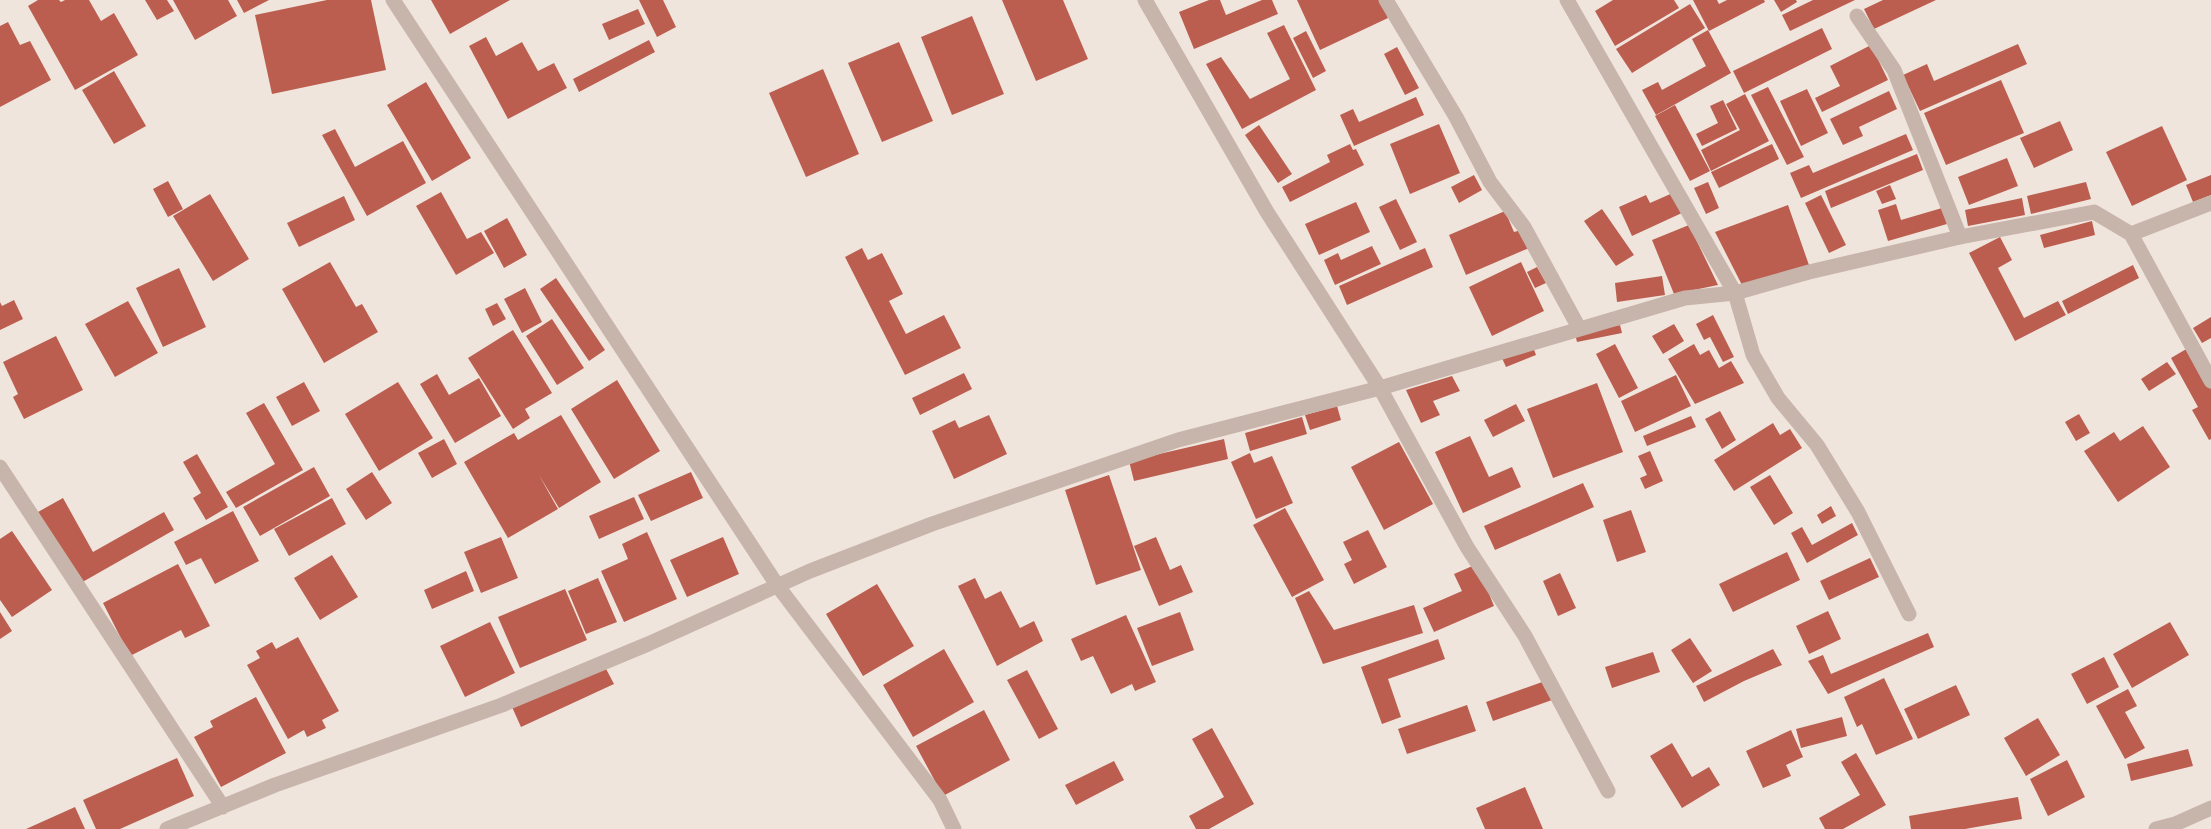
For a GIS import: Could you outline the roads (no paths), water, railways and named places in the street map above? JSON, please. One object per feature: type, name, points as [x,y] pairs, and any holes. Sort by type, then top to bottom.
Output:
[{"type":"street","points":[[393,0],[777,585],[940,800],[954,829]]},
{"type":"street","points":[[1146,0],[1267,212],[1380,388],[1467,547],[1525,636],[1608,791]]},
{"type":"street","points":[[1386,0],[1456,117],[1490,182],[1524,227],[1579,328]]},
{"type":"street","points":[[1567,0],[1735,293],[1753,356],[1779,398],[1816,445],[1858,512],[1909,614]]},
{"type":"street","points":[[1857,16],[1894,70],[1960,237]]},
{"type":"street","points":[[2131,234],[2211,203]]},
{"type":"street","points":[[167,829],[275,785],[502,705],[648,644],[810,571],[932,524],[1178,440],[1380,388],[1579,328],[1617,320],[1685,298],[1735,293],[1809,272],[1960,237],[2094,212],[2131,234],[2211,381]]},
{"type":"street","points":[[0,467],[223,807]]},
{"type":"street","points":[[2156,829],[2175,824],[2211,808]]}]
